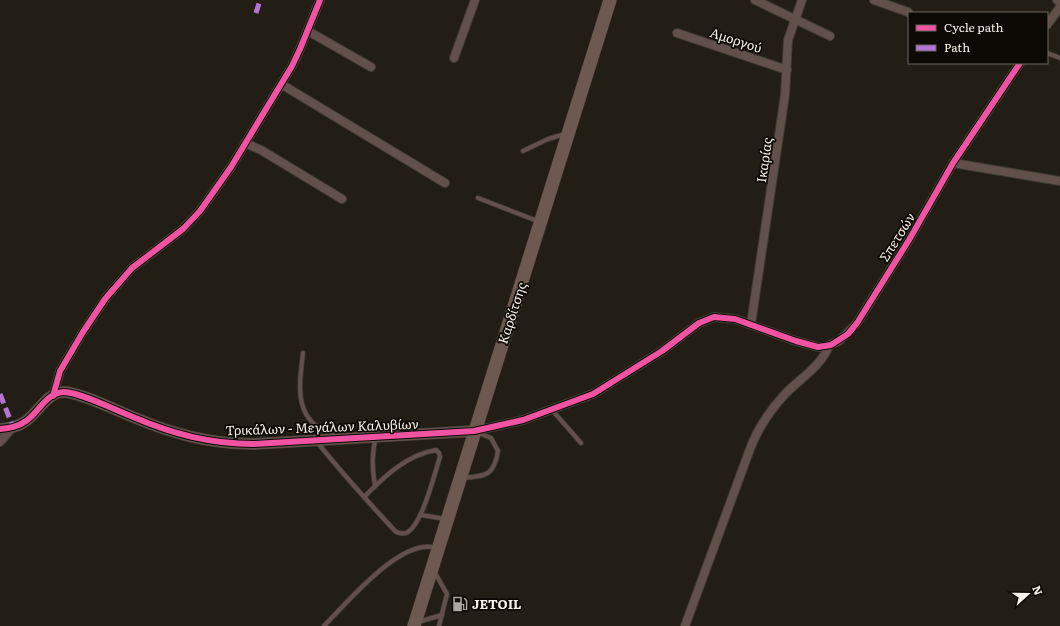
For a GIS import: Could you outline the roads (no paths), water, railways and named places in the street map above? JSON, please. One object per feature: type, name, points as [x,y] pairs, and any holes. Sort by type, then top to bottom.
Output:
[{"type":"main road","name":"Καρδίτσης","points":[[415,624],[474,431],[610,0]]},
{"type":"street","points":[[0,429],[13,427],[30,419],[53,396],[60,371],[105,299],[132,268],[183,229],[211,198],[281,84],[300,49],[320,0]]},
{"type":"street","points":[[454,58],[475,0]]},
{"type":"street","points":[[755,0],[830,36]]},
{"type":"street","name":"Ικαρίας","points":[[751,324],[777,151],[787,70],[788,40],[802,0]]},
{"type":"street","points":[[874,0],[908,12]]},
{"type":"street","points":[[1048,24],[1060,7]]},
{"type":"street","points":[[308,31],[371,66]]},
{"type":"street","name":"Αμοργού","points":[[677,33],[787,70]]},
{"type":"street","name":"Σπετσών","points":[[829,346],[848,334],[857,323],[909,240],[953,164],[1019,64]]},
{"type":"street","points":[[281,84],[445,183]]},
{"type":"street","points":[[245,142],[261,150],[342,199]]},
{"type":"street","points":[[953,164],[1060,181]]},
{"type":"street","points":[[474,431],[523,420],[583,398],[603,388],[706,320],[721,316],[751,324],[808,345],[818,347],[829,346]]},
{"type":"street","points":[[685,626],[750,449],[759,429],[782,398],[821,361],[829,346]]},
{"type":"street","name":"Τρικάλων - Μεγάλων Καλυβίων","points":[[53,396],[63,392],[74,394],[172,432],[206,441],[245,444],[474,431]]},
{"type":"street","points":[[0,442],[13,427]]},
{"type":"lane","points":[[1048,53],[1060,58]]},
{"type":"lane","points":[[523,151],[548,139],[569,133]]},
{"type":"lane","points":[[478,198],[541,222]]},
{"type":"lane","points":[[303,353],[299,386],[301,401],[307,416],[322,431],[343,439]]},
{"type":"lane","points":[[552,410],[581,443]]},
{"type":"lane","points":[[459,479],[480,477],[489,473],[496,465],[498,450],[491,438],[474,431]]},
{"type":"lane","points":[[375,486],[372,464],[373,447],[376,437]]},
{"type":"lane","points":[[315,440],[338,470],[364,498],[396,532],[403,534],[409,532],[421,515],[440,457],[439,453],[436,450],[416,455],[406,461],[375,486],[364,498]]},
{"type":"lane","points":[[421,515],[447,520]]},
{"type":"lane","points":[[324,626],[385,566],[398,556],[420,547],[429,546],[438,549]]},
{"type":"lane","points":[[432,569],[447,594],[439,626]]},
{"type":"lane","points":[[415,624],[442,615]]},
{"type":"place","name":"JETOIL","points":[[460,604]]}]
